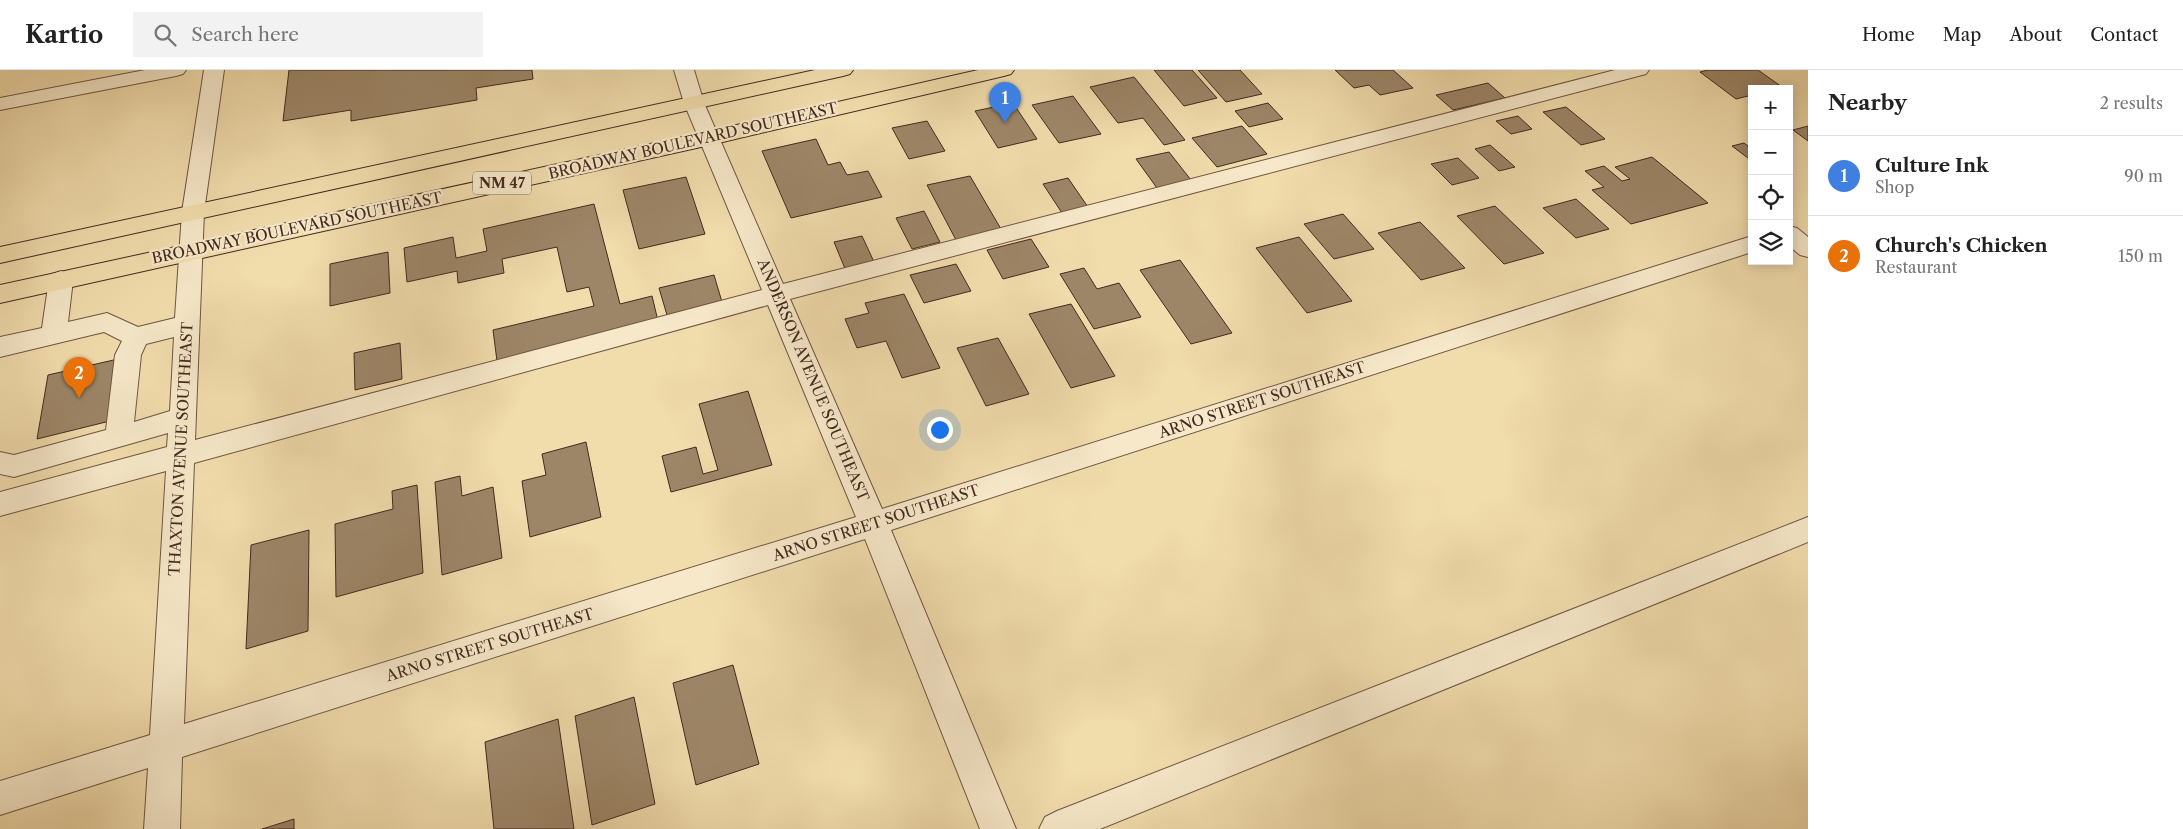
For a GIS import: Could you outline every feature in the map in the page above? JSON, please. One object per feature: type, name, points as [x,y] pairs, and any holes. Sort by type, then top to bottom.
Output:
[{"type":"main road","name":"NM 47","points":[[0,255],[843,70]]},
{"type":"main road","name":"BROADWAY BOULEVARD SOUTHEAST","points":[[0,294],[710,138],[1004,70]]},
{"type":"street","points":[[0,104],[176,70]]},
{"type":"street","name":"THAXTON AVENUE SOUTHEAST","points":[[162,829],[168,746],[190,251],[193,212],[214,70]]},
{"type":"street","name":"ANDERSON AVENUE SOUTHEAST","points":[[684,70],[694,103],[874,524],[998,829]]},
{"type":"street","points":[[0,504],[776,295],[1638,70]]},
{"type":"street","points":[[1793,232],[1808,226]]},
{"type":"street","points":[[1793,236],[1808,249]]},
{"type":"street","name":"ARNO STREET SOUTHEAST","points":[[0,798],[874,524],[1748,245]]},
{"type":"street","points":[[54,334],[61,280]]},
{"type":"street","points":[[0,347],[107,322],[136,337],[188,324]]},
{"type":"street","points":[[119,437],[128,355],[136,337]]},
{"type":"street","points":[[0,463],[14,466],[183,418]]},
{"type":"street","points":[[1057,829],[1808,529]]},
{"type":"building","points":[[289,70],[532,70],[533,79],[476,88],[477,100],[351,121],[351,110],[283,121]]},
{"type":"building","points":[[1154,70],[1192,70],[1217,98],[1184,106]]},
{"type":"building","points":[[1198,70],[1240,70],[1262,94],[1226,102]]},
{"type":"building","points":[[1335,70],[1393,70],[1413,88],[1380,95],[1369,85],[1354,88]]},
{"type":"building","points":[[1708,70],[1758,70],[1779,85],[1748,85],[1748,96],[1736,99],[1700,72]]},
{"type":"building","points":[[1134,77],[1185,140],[1164,145],[1143,118],[1118,123],[1090,87]]},
{"type":"building","points":[[1488,83],[1505,98],[1453,110],[1436,95]]},
{"type":"building","points":[[1073,96],[1101,134],[1059,143],[1032,105]]},
{"type":"building","points":[[1013,103],[1037,139],[998,148],[975,111]]},
{"type":"building","points":[[1268,103],[1283,119],[1249,127],[1235,111]]},
{"type":"building","points":[[1566,107],[1605,139],[1581,145],[1543,112]]},
{"type":"building","points":[[1518,116],[1532,129],[1511,134],[1496,121]]},
{"type":"building","points":[[927,121],[945,151],[909,159],[892,128]]},
{"type":"building","points":[[1242,126],[1267,154],[1217,167],[1192,138]]},
{"type":"building","points":[[1808,126],[1808,141],[1793,130]]},
{"type":"building","points":[[816,139],[828,165],[840,162],[847,175],[868,171],[882,197],[791,218],[762,151]]},
{"type":"building","points":[[1744,143],[1748,146],[1748,158],[1732,146]]},
{"type":"building","points":[[1490,145],[1515,167],[1499,171],[1475,149]]},
{"type":"building","points":[[1169,152],[1191,180],[1157,188],[1136,159]]},
{"type":"building","points":[[1652,157],[1708,203],[1631,224],[1592,190],[1604,187],[1585,171],[1604,166],[1622,181],[1630,179],[1615,167]]},
{"type":"building","points":[[1458,158],[1479,178],[1452,185],[1431,164]]},
{"type":"building","points":[[970,176],[1001,229],[956,240],[927,185]]},
{"type":"building","points":[[686,177],[705,234],[639,249],[623,190]]},
{"type":"building","points":[[1068,178],[1088,207],[1062,213],[1043,184]]},
{"type":"building","points":[[1576,199],[1609,229],[1576,238],[1543,208]]},
{"type":"building","points":[[594,204],[620,304],[652,296],[658,321],[497,361],[493,330],[594,306],[589,287],[567,292],[557,247],[502,259],[504,273],[458,283],[457,271],[407,282],[404,248],[453,237],[456,258],[487,251],[483,229]]},
{"type":"building","points":[[1495,206],[1544,253],[1504,264],[1457,216]]},
{"type":"building","points":[[924,211],[940,242],[912,249],[896,218]]},
{"type":"building","points":[[1343,214],[1374,249],[1334,259],[1304,224]]},
{"type":"building","points":[[1420,222],[1465,268],[1421,280],[1378,233]]},
{"type":"building","points":[[862,236],[875,264],[846,271],[834,242]]},
{"type":"building","points":[[1299,237],[1352,301],[1307,313],[1256,248]]},
{"type":"building","points":[[1031,239],[1049,267],[1003,279],[987,250]]},
{"type":"building","points":[[388,252],[390,293],[330,306],[330,264]]},
{"type":"building","points":[[1180,260],[1232,333],[1191,344],[1140,270]]},
{"type":"building","points":[[956,264],[971,291],[924,303],[910,275]]},
{"type":"building","points":[[1084,268],[1097,289],[1119,283],[1141,317],[1094,329],[1060,274]]},
{"type":"building","points":[[714,275],[722,302],[667,315],[659,288]]},
{"type":"building","points":[[904,294],[940,368],[902,378],[886,341],[857,348],[845,319],[869,313],[865,303]]},
{"type":"building","points":[[1071,304],[1115,376],[1071,388],[1029,314]]},
{"type":"building","points":[[998,338],[1029,394],[986,406],[957,348]]},
{"type":"building","points":[[400,343],[402,379],[355,390],[354,353]]},
{"type":"building","points":[[118,359],[110,421],[37,439],[48,375]]},
{"type":"building","points":[[748,391],[772,465],[671,492],[662,456],[696,447],[703,474],[718,470],[699,404]]},
{"type":"building","points":[[586,442],[601,517],[530,537],[522,481],[546,475],[542,454]]},
{"type":"building","points":[[460,476],[462,496],[493,487],[502,558],[442,575],[435,482]]},
{"type":"building","points":[[417,485],[423,573],[336,597],[335,524],[393,509],[392,491]]},
{"type":"building","points":[[309,530],[308,631],[246,649],[251,545]]},
{"type":"building","points":[[733,665],[759,764],[696,785],[673,683]]},
{"type":"building","points":[[634,697],[655,804],[592,825],[575,716]]},
{"type":"building","points":[[558,719],[574,829],[494,829],[485,742]]},
{"type":"building","points":[[294,819],[294,829],[262,829]]},
{"type":"place","name":"Culture Ink","points":[[1005,123]]},
{"type":"place","name":"Church's Chicken","points":[[79,398]]}]
